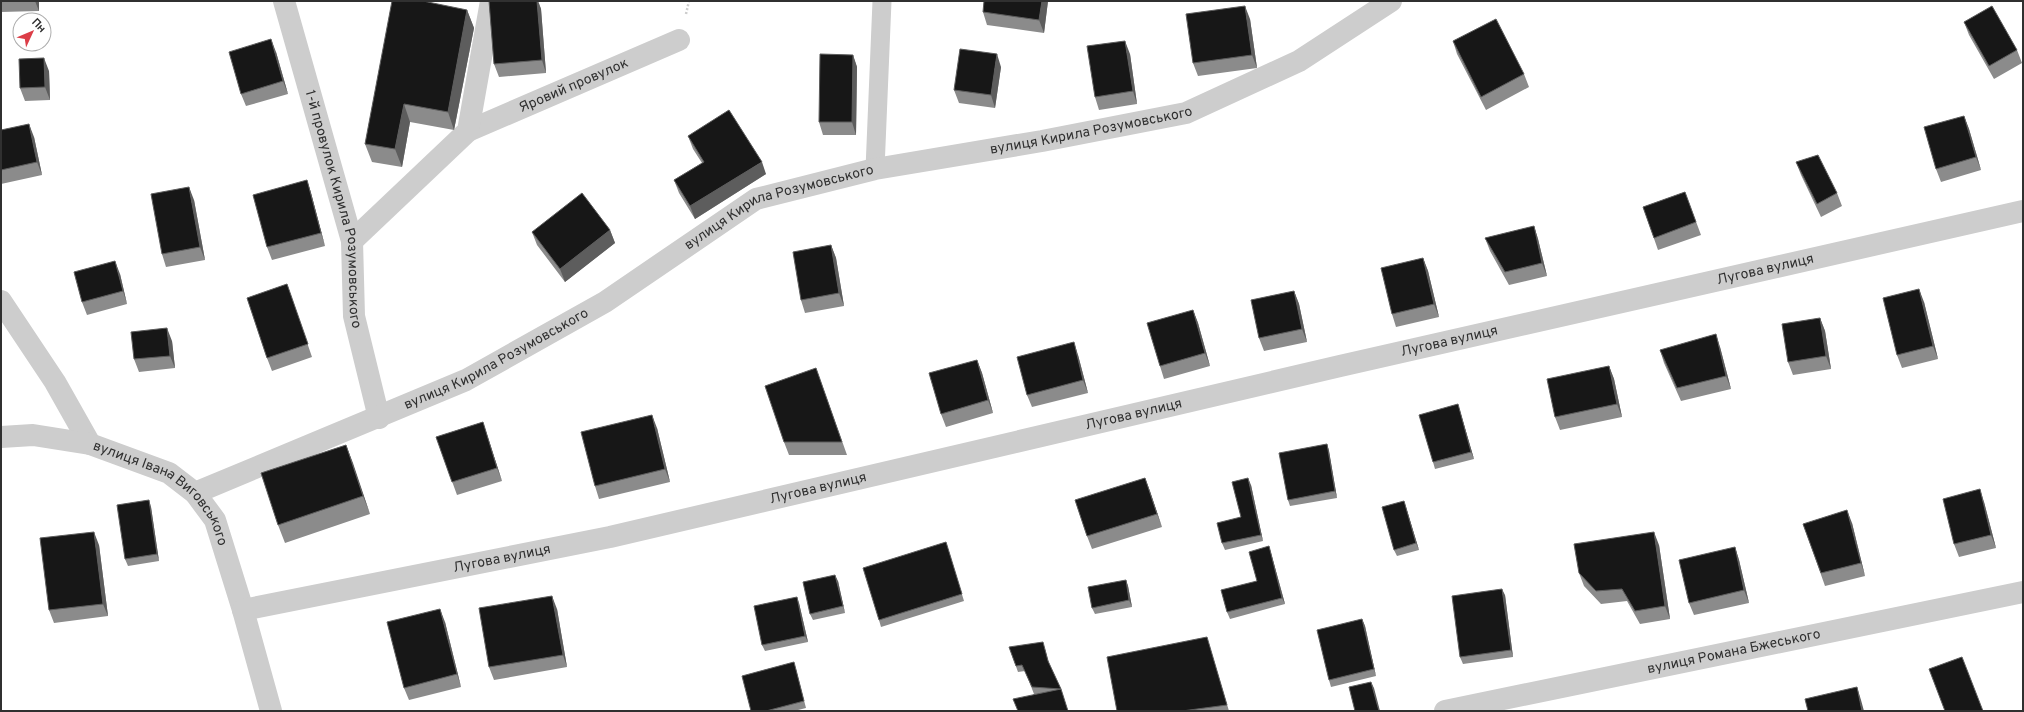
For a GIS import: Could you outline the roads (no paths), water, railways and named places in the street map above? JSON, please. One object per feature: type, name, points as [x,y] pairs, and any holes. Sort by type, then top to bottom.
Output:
[{"type":"street","name":"1-й провулок Кирила Розумовського","points":[[284,1],[352,240],[354,316],[379,418]]},
{"type":"street","points":[[468,131],[491,1]]},
{"type":"street","name":"вулиця Кирила Розумовського","points":[[195,493],[379,418],[466,380],[605,302],[756,199],[875,169],[1042,141],[1186,113],[1299,61],[1391,1]]},
{"type":"street","name":"Яровий провулок","points":[[352,240],[468,131],[679,40]]},
{"type":"street","name":"Лугова вулиця","points":[[243,610],[610,537],[1348,364],[2023,210]]},
{"type":"street","name":"вулиця Івана Виговського","points":[[1,301],[55,382],[90,444],[168,473],[195,493],[215,520],[243,610],[271,711]]},
{"type":"street","points":[[1,437],[33,434],[90,444]]},
{"type":"street","name":"вулиця Романа Бжеського","points":[[1445,711],[2023,592]]},
{"type":"lane","points":[[875,169],[882,1]]}]
